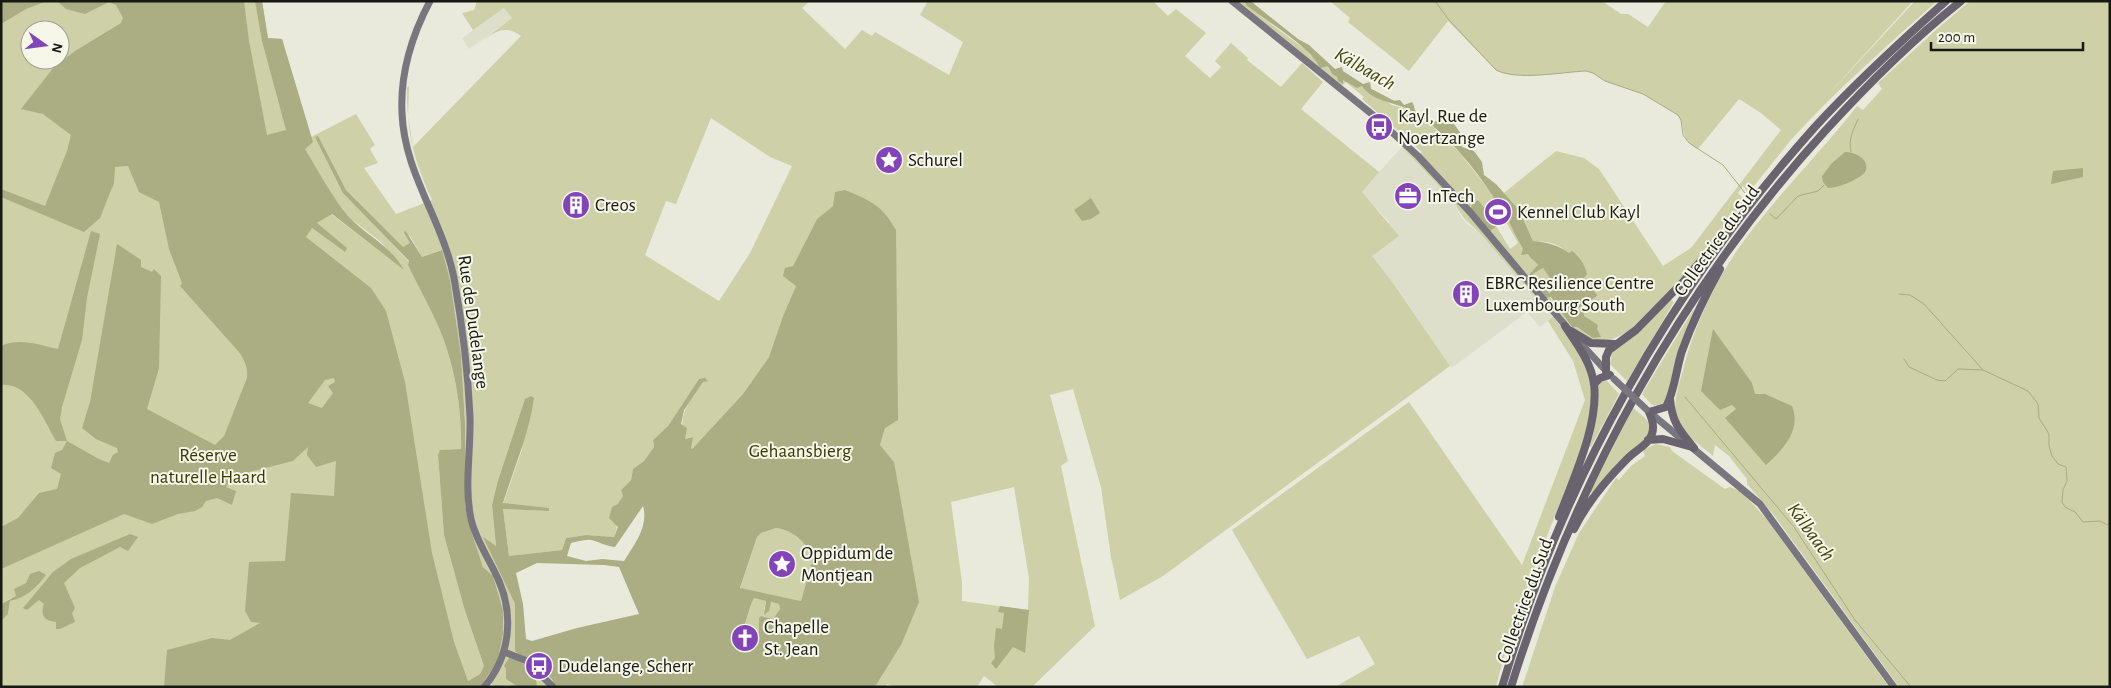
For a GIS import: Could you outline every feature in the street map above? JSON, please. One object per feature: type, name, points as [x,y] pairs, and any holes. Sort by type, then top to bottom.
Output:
[{"type":"highway","name":"Collectrice du Sud","points":[[1502,687],[1531,596],[1551,546],[1596,448],[1648,354],[1740,216],[1821,121],[1890,52],[1946,1]]},
{"type":"highway","name":"Collectrice du Sud","points":[[1511,687],[1540,599],[1597,466],[1633,398],[1692,302],[1739,235],[1784,179],[1849,105],[1897,58],[1961,1]]},
{"type":"highway","points":[[1594,384],[1600,378],[1610,375],[1606,357],[1608,350],[1636,330],[1740,216]]},
{"type":"highway","points":[[1558,554],[1568,541],[1584,510],[1604,484],[1648,440],[1653,430],[1653,423],[1647,410],[1666,407],[1690,329],[1739,235]]},
{"type":"highway","points":[[1566,326],[1581,339],[1591,343],[1615,344]]},
{"type":"highway","points":[[1551,546],[1555,527],[1588,431],[1592,413],[1594,384],[1587,360],[1566,326]]},
{"type":"highway","points":[[1670,399],[1672,415],[1677,428],[1694,448]]},
{"type":"highway","points":[[1648,440],[1663,439],[1694,448]]},
{"type":"main road","name":"Rue de Dudelange","points":[[430,1],[420,20],[409,50],[402,90],[404,137],[413,169],[446,248],[454,280],[470,415],[470,511],[477,537],[505,597],[508,622],[504,652]]},
{"type":"main road","points":[[1232,1],[1373,115],[1418,156],[1470,212],[1543,300],[1610,375],[1647,410],[1749,494],[1770,516],[1894,687]]},
{"type":"main road","points":[[484,687],[504,652],[527,661],[553,687]]},
{"type":"shaded area","points":[[504,8],[512,18],[469,49],[462,38]]},
{"type":"shaded area","points":[[1402,147],[1454,202],[1458,212],[1467,224],[1478,231],[1553,317],[1540,327],[1527,312],[1453,367],[1450,366],[1393,283],[1371,256],[1389,222],[1361,192]]},
{"type":"shaded area","points":[[1845,152],[1860,156],[1865,162],[1866,170],[1849,182],[1837,187],[1828,188],[1823,182],[1822,176],[1832,163]]},
{"type":"shaded area","points":[[2083,168],[2083,177],[2051,184],[2053,171]]},
{"type":"shaded area","points":[[1713,329],[1752,383],[1755,394],[1765,394],[1792,406],[1794,424],[1789,439],[1766,465],[1725,418],[1736,409],[1732,405],[1720,410],[1701,391]]},
{"type":"green space","points":[[1,1],[262,1],[268,38],[282,39],[311,137],[356,114],[375,145],[370,149],[378,163],[364,168],[396,214],[432,200],[412,145],[408,117],[413,147],[521,36],[507,30],[501,31],[489,36],[470,50],[512,18],[504,8],[473,30],[462,13],[474,10],[477,1],[810,1],[802,8],[845,49],[862,30],[872,36],[875,32],[949,75],[963,42],[920,15],[928,1],[1153,1],[1168,16],[1176,9],[1206,33],[1185,56],[1210,78],[1221,67],[1215,61],[1231,43],[1248,58],[1247,60],[1281,87],[1302,63],[1323,82],[1301,109],[1379,172],[1362,192],[1399,236],[1372,256],[1393,283],[1450,366],[1163,576],[1120,600],[1111,557],[1101,487],[1073,389],[1050,395],[1068,461],[1061,466],[1095,626],[1032,687],[998,687],[984,676],[977,687],[896,687],[887,684],[885,687],[875,687],[901,645],[894,462],[880,445],[885,428],[833,206],[817,219],[793,266],[796,286],[769,357],[743,394],[691,449],[692,437],[685,439],[682,422],[689,402],[703,382],[699,379],[668,426],[653,440],[654,447],[644,461],[633,469],[631,480],[621,490],[623,496],[619,506],[614,537],[586,535],[566,538],[562,550],[509,556],[503,509],[549,511],[549,508],[503,504],[523,447],[497,484],[492,505],[496,547],[504,580],[515,604],[515,651],[539,671],[542,668],[552,679],[555,687],[537,687],[535,676],[527,666],[506,669],[506,679],[518,687],[507,685],[495,687],[488,682],[484,687],[480,687],[485,682],[499,654],[503,634],[503,610],[493,576],[483,567],[468,521],[465,503],[465,423],[461,355],[450,280],[441,250],[422,257],[410,236],[404,234],[411,243],[403,248],[346,190],[317,136],[344,193],[409,262],[408,265],[436,319],[448,351],[457,393],[461,449],[441,450],[438,455],[444,535],[465,611],[484,666],[480,674],[468,681],[471,687],[1,687],[1,621],[8,614],[10,601],[14,600],[11,598],[1,604]],"holes":[[[711,118],[770,157],[792,166],[750,253],[719,301],[645,255],[666,201],[676,204]],[[334,198],[351,219],[381,242],[403,269],[331,214],[317,223],[345,252],[312,228]],[[1014,487],[1029,578],[1028,610],[962,601],[962,582],[951,502]]]},
{"type":"green space","points":[[1,1],[47,1],[26,9],[1,24]]},
{"type":"green space","name":"Réserve naturelle Haard","points":[[57,1],[244,1],[249,41],[267,135],[286,130],[262,41],[255,1],[262,1],[268,38],[282,39],[313,142],[305,149],[331,192],[349,217],[386,248],[404,270],[332,214],[317,223],[347,248],[345,252],[312,228],[306,237],[371,288],[386,311],[405,382],[432,553],[454,642],[468,681],[480,674],[484,666],[465,611],[444,535],[438,455],[440,450],[461,449],[459,407],[448,351],[431,310],[408,265],[409,261],[343,193],[315,137],[318,136],[346,190],[403,247],[410,243],[404,233],[405,230],[422,257],[442,250],[450,280],[461,355],[465,423],[465,503],[468,521],[483,567],[493,576],[503,610],[503,634],[499,654],[496,664],[480,687],[164,687],[167,650],[212,638],[230,640],[260,623],[251,622],[245,611],[249,562],[285,561],[291,493],[334,496],[336,461],[316,467],[307,455],[308,447],[293,461],[249,472],[242,481],[233,476],[226,487],[236,491],[232,505],[217,498],[206,501],[202,507],[195,511],[178,514],[152,524],[124,514],[1,569],[1,527],[18,518],[39,493],[57,489],[61,474],[51,468],[55,453],[62,450],[67,441],[109,463],[113,455],[118,452],[117,448],[96,439],[82,428],[90,402],[117,244],[141,260],[141,267],[152,272],[154,269],[161,276],[159,368],[147,409],[215,445],[224,436],[247,378],[246,364],[239,352],[180,286],[182,283],[169,249],[159,202],[139,192],[128,166],[115,167],[114,183],[100,218],[84,232],[1,197],[1,189],[45,206],[67,151],[71,135],[43,114],[21,109],[52,70],[70,70],[70,55],[121,23],[123,18],[116,5],[109,2],[85,14],[66,9]],"holes":[[[334,378],[335,382],[328,386],[333,393],[322,408],[308,403],[325,380]]]},
{"type":"green space","points":[[1237,1],[1246,1],[1247,6],[1310,55],[1328,66],[1332,74],[1362,86],[1392,105],[1410,110],[1432,126],[1459,152],[1490,191],[1506,215],[1523,249],[1539,265],[1527,277],[1550,297],[1572,326],[1577,327],[1594,338],[1584,316],[1584,311],[1581,310],[1578,314],[1573,314],[1574,311],[1596,297],[1594,289],[1565,250],[1553,244],[1533,241],[1519,210],[1504,193],[1556,151],[1584,158],[1599,169],[1663,266],[1691,248],[1781,130],[1761,113],[1739,99],[1698,149],[1687,140],[1678,115],[1643,94],[1605,81],[1586,71],[1516,75],[1496,70],[1448,21],[1409,71],[1348,22],[1350,18],[1330,1],[1602,1],[1621,14],[1628,14],[1648,27],[1666,1],[1913,1],[1824,99],[1915,1],[1937,1],[1825,104],[1790,141],[1754,186],[1750,185],[1747,191],[1743,186],[1738,193],[1745,201],[1685,274],[1630,330],[1607,341],[1591,339],[1569,325],[1543,300],[1540,303],[1465,218],[1454,202],[1402,147],[1405,144],[1418,156],[1422,152],[1362,99],[1364,97],[1346,82],[1342,86]],"holes":[[[1478,201],[1496,223],[1505,220],[1518,243],[1510,249],[1496,226],[1490,231]]]},
{"type":"green space","points":[[1250,1],[1298,39],[1309,45],[1335,69],[1342,67],[1343,71],[1363,84],[1370,82],[1371,89],[1393,101],[1400,100],[1404,105],[1412,102],[1415,110],[1422,116],[1439,122],[1454,124],[1464,138],[1462,147],[1474,151],[1482,162],[1484,175],[1496,184],[1519,210],[1533,241],[1552,244],[1569,253],[1572,251],[1582,261],[1587,274],[1584,278],[1597,295],[1574,311],[1573,314],[1578,314],[1581,310],[1584,311],[1584,316],[1598,325],[1597,329],[1601,337],[1593,338],[1577,327],[1572,327],[1551,297],[1546,298],[1527,277],[1538,265],[1528,254],[1521,255],[1523,249],[1504,211],[1468,162],[1447,139],[1412,111],[1372,96],[1362,86],[1357,88],[1343,80],[1343,84],[1338,81],[1328,66],[1320,68],[1308,52],[1298,43],[1247,6],[1245,2]],"holes":[[[1543,268],[1556,287],[1549,293],[1533,274]]]},
{"type":"green space","points":[[1970,1],[2110,1],[2110,687],[1899,687],[1773,514],[1747,484],[1747,479],[1729,456],[1715,445],[1713,456],[1687,434],[1677,418],[1675,405],[1677,392],[1688,351],[1713,291],[1738,249],[1766,212],[1857,106],[1863,110],[1882,89],[1878,83]]},
{"type":"green space","points":[[409,86],[408,115],[407,87]]},
{"type":"green space","name":"Gehaansbierg","points":[[845,190],[875,204],[891,221],[896,230],[898,420],[885,428],[880,445],[894,462],[919,602],[901,645],[875,687],[555,687],[552,679],[542,669],[539,672],[515,651],[515,604],[483,537],[496,546],[492,505],[525,399],[531,396],[534,398],[532,411],[503,503],[549,508],[549,511],[503,509],[509,556],[562,550],[566,538],[586,535],[614,537],[618,527],[609,518],[612,507],[618,504],[623,496],[621,490],[631,480],[633,469],[644,461],[654,447],[653,440],[668,426],[699,379],[705,378],[708,381],[703,382],[684,410],[681,424],[687,428],[685,439],[693,437],[691,449],[743,394],[769,357],[796,286],[783,276],[785,268],[793,266],[817,219],[833,206],[835,192]],"holes":[[[643,506],[644,521],[640,535],[624,561],[602,559],[586,561],[567,556],[571,543],[584,540],[591,540],[615,547]],[[776,528],[782,529],[800,539],[808,549],[812,562],[801,601],[740,588],[757,537],[761,533]],[[537,563],[619,567],[639,614],[577,628],[532,641],[526,639],[523,604],[516,573]],[[754,598],[766,601],[764,615],[769,611],[771,602],[779,604],[780,609],[773,619],[761,616],[759,618],[759,633],[745,650],[739,646],[738,637]]]},
{"type":"green space","points":[[1091,198],[1100,213],[1091,219],[1082,221],[1074,210]]},
{"type":"green space","points":[[1478,200],[1496,223],[1499,221],[1501,223],[1490,231],[1471,208]]},
{"type":"green space","points":[[91,231],[100,234],[87,298],[82,340],[60,419],[67,441],[56,441],[35,404],[28,396],[11,386],[1,385],[1,346],[8,343],[22,342],[58,349]]},
{"type":"green space","points":[[1543,268],[1556,287],[1548,293],[1533,274]]},
{"type":"green space","points":[[1670,299],[1674,302],[1627,381],[1610,364],[1613,350]]},
{"type":"green space","points":[[1693,310],[1695,312],[1667,399],[1661,406],[1652,405],[1642,394]]},
{"type":"green space","points":[[1553,317],[1576,348],[1585,365],[1590,383],[1589,416],[1580,452],[1515,623],[1496,687],[1335,687],[1375,664],[1359,636],[1307,659],[1232,530],[1409,402],[1522,565],[1585,400],[1573,361],[1548,321]]},
{"type":"green space","points":[[1606,380],[1619,394],[1591,447],[1587,445],[1598,385]]},
{"type":"green space","points":[[1633,408],[1648,422],[1649,435],[1594,493],[1590,492]]},
{"type":"green space","points":[[1656,444],[1670,447],[1672,451],[1725,489],[1730,487],[1742,492],[1768,521],[1889,687],[1522,687],[1555,587],[1579,533],[1616,478],[1619,480],[1631,466],[1645,456],[1643,450]]},
{"type":"green space","points":[[776,528],[789,532],[800,539],[811,555],[812,562],[801,601],[740,589],[757,537],[761,533]]},
{"type":"green space","points":[[130,534],[138,537],[128,551],[120,547],[80,568],[64,583],[75,608],[72,613],[75,622],[56,629],[56,622],[44,617],[42,611],[44,604],[39,600],[27,610],[23,608],[53,572],[71,559]]},
{"type":"green space","points":[[39,571],[46,575],[30,592],[10,601],[8,614],[1,621],[1,604],[16,596],[14,589],[26,583],[30,574]]},
{"type":"green space","points":[[754,598],[766,601],[764,610],[771,602],[779,604],[780,609],[773,619],[761,616],[759,633],[745,650],[739,646],[738,637]]},
{"type":"green space","points":[[1000,606],[1029,610],[1025,653],[1013,647],[996,669],[991,663],[995,658],[996,628],[1002,629],[1004,613],[998,612]]},
{"type":"green space","points":[[509,658],[524,664],[532,672],[535,676],[537,687],[518,687],[506,679],[506,669],[504,666]]},
{"type":"waterway","name":"Kälbaach","points":[[1250,1],[1332,69],[1434,122],[1459,146],[1474,165],[1532,259]]},
{"type":"waterway","points":[[1435,1],[1449,20],[1496,70],[1516,75],[1586,71],[1605,81],[1643,94],[1678,115],[1681,120],[1683,135],[1689,143],[1723,165],[1745,193]]},
{"type":"waterway","points":[[1851,152],[1851,139],[1858,119]]},
{"type":"waterway","points":[[1770,214],[1776,219],[1798,196],[1818,191],[1824,185]]},
{"type":"waterway","name":"Kälbaach","points":[[1555,293],[1573,318],[1579,317],[1582,320],[1582,326],[1596,335]]},
{"type":"waterway","points":[[1899,294],[1910,295],[1924,304],[1983,370],[2028,391],[2038,404],[2039,418],[2049,434],[2049,446],[2052,456],[2058,464],[2066,467],[2067,481],[2063,490],[2062,502],[2065,507],[2075,512],[2083,522],[2100,521],[2110,526]]},
{"type":"waterway","points":[[1904,359],[1909,367],[1937,380],[1945,381],[1958,369],[1983,370]]},
{"type":"waterway","name":"Kälbaach","points":[[1685,397],[1794,527],[1855,620],[1911,687]]},
{"type":"place","name":"Kayl, Rue de Noertzange","points":[[1379,127]]},
{"type":"place","name":"Schurel","points":[[889,160]]},
{"type":"place","name":"InTech","points":[[1408,196]]},
{"type":"place","name":"Creos","points":[[576,205]]},
{"type":"place","name":"Kennel Club Kayl","points":[[1498,212]]},
{"type":"place","name":"EBRC Resilience Centre Luxembourg South","points":[[1466,294]]},
{"type":"place","name":"Oppidum de Montjean","points":[[782,564]]},
{"type":"place","name":"Chapelle St. Jean","points":[[745,638]]},
{"type":"place","name":"Dudelange, Scherr","points":[[539,666]]}]
